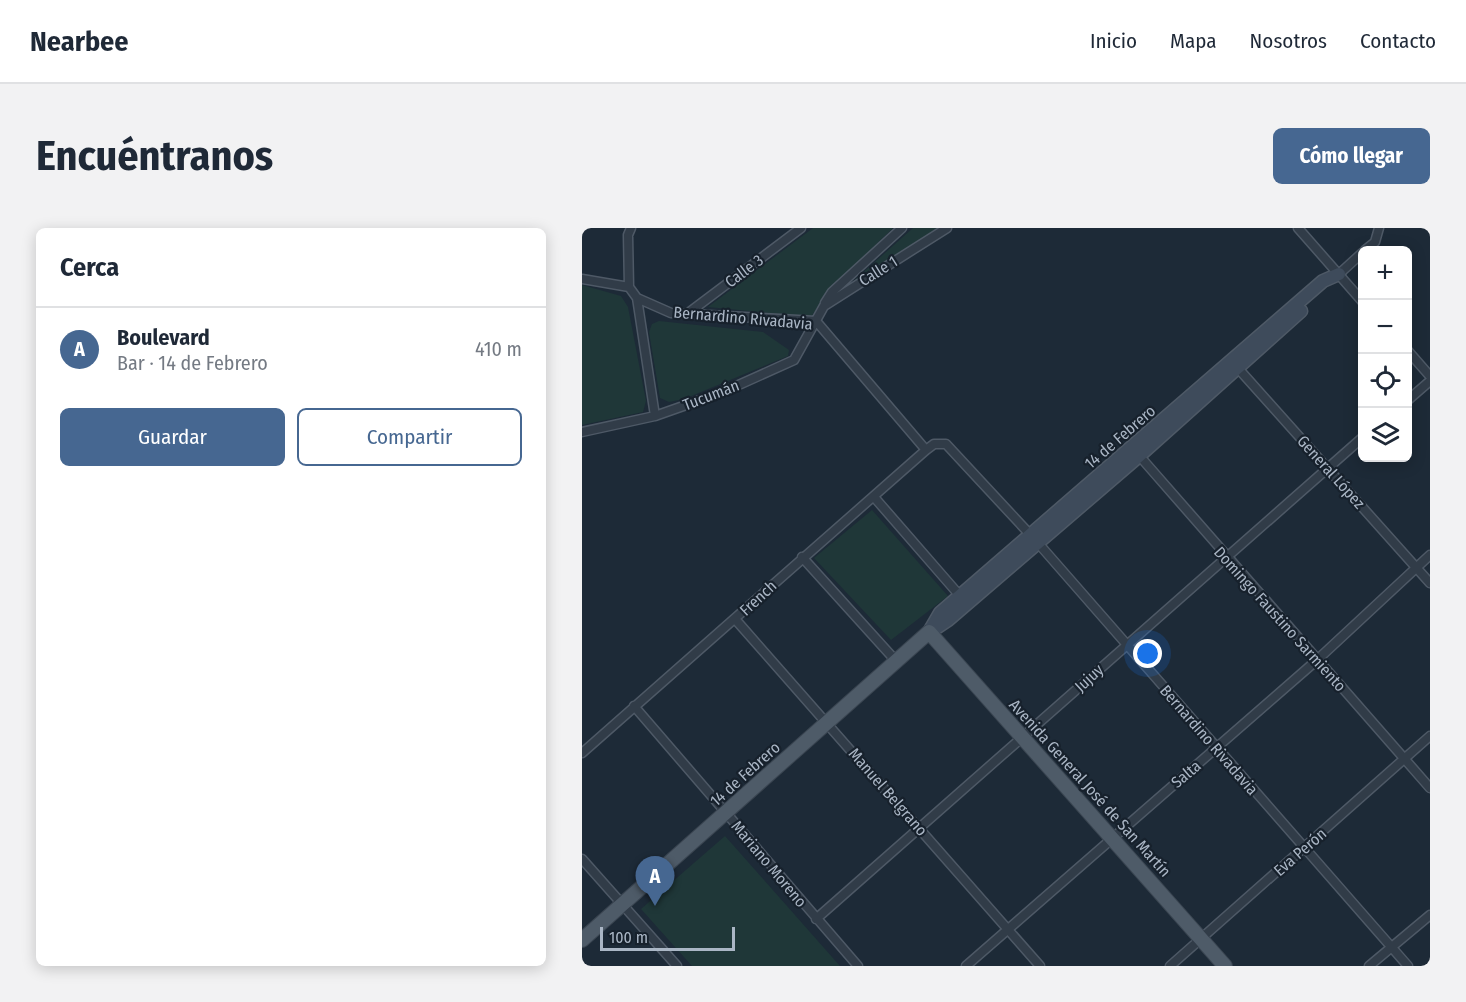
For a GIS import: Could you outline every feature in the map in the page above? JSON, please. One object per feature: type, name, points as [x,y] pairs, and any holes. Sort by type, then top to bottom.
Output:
[{"type":"main road","name":"14 de Febrero","points":[[582,940],[896,661],[948,620],[1034,540],[1234,364],[1323,281],[1338,274]]},
{"type":"main road","name":"14 de Febrero","points":[[930,632],[940,613],[1034,540]]},
{"type":"main road","name":"Avenida General José de San Martín","points":[[930,632],[1225,966]]},
{"type":"street","name":"Calle 3","points":[[687,314],[801,228]]},
{"type":"street","points":[[824,306],[832,292],[902,228]]},
{"type":"street","name":"Calle 1","points":[[816,321],[824,306],[947,228]]},
{"type":"street","points":[[1298,228],[1361,300]]},
{"type":"street","name":"14 de Febrero","points":[[1371,246],[1375,242],[1379,228]]},
{"type":"street","points":[[582,279],[629,287],[628,230]]},
{"type":"street","name":"14 de Febrero","points":[[1338,274],[1358,257]]},
{"type":"street","name":"Bernardino Rivadavia","points":[[629,287],[637,298],[663,310],[687,314],[816,321],[926,450]]},
{"type":"street","points":[[637,298],[655,416]]},
{"type":"street","name":"Tucumán","points":[[582,432],[655,416],[723,392],[794,360],[816,321]]},
{"type":"street","points":[[1409,354],[1430,379],[1412,395]]},
{"type":"street","name":"General López","points":[[1234,364],[1430,583]]},
{"type":"street","name":"Jujuy","points":[[816,919],[1358,442]]},
{"type":"street","name":"Bernardino Rivadavia","points":[[934,444],[946,444],[1034,540],[1408,966]]},
{"type":"street","name":"French","points":[[582,753],[802,557],[934,444]]},
{"type":"street","name":"Domingo Faustino Sarmiento","points":[[1136,452],[1226,558],[1430,788]]},
{"type":"street","points":[[874,497],[961,597]]},
{"type":"street","name":"Salta","points":[[966,966],[1112,836],[1317,660],[1430,555]]},
{"type":"street","points":[[802,557],[896,661]]},
{"type":"street","name":"Manuel Belgrano","points":[[735,619],[828,722],[1040,966]]},
{"type":"street","name":"Mariano Moreno","points":[[634,706],[858,966]]},
{"type":"street","name":"Eva Perón","points":[[1170,966],[1430,736]]},
{"type":"street","points":[[582,859],[677,966]]},
{"type":"street","points":[[1369,966],[1430,915]]},
{"type":"green space","points":[[813,228],[893,228],[829,290],[811,317],[708,307]]},
{"type":"green space","points":[[913,228],[938,228],[849,285]]},
{"type":"green space","points":[[582,285],[621,296],[628,307],[646,401],[643,412],[582,425]]},
{"type":"green space","points":[[659,321],[763,332],[789,350],[788,356],[684,399],[669,402],[660,398],[649,332],[652,324]]},
{"type":"green space","points":[[872,510],[948,596],[891,640],[814,558]]},
{"type":"green space","points":[[725,836],[840,966],[692,966],[641,909]]},
{"type":"place","name":"Boulevard","points":[[655,906]]}]
